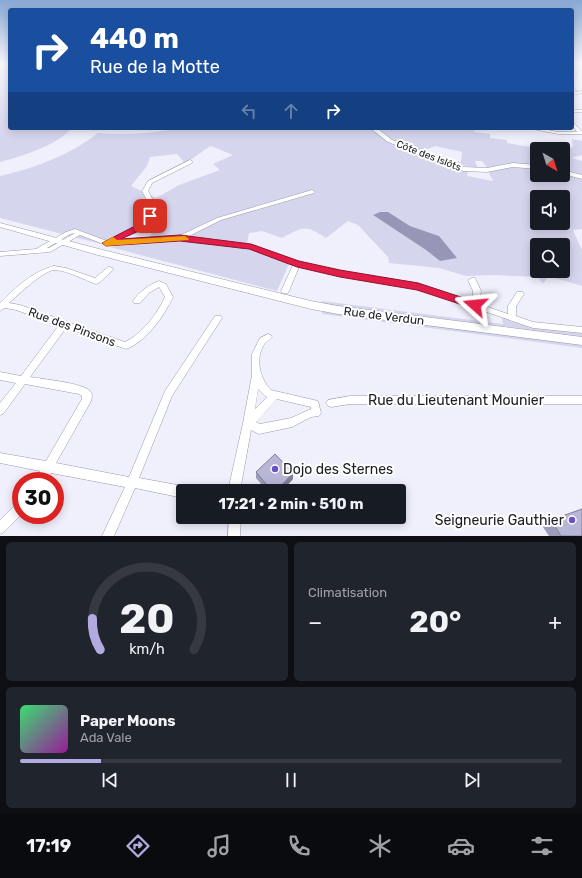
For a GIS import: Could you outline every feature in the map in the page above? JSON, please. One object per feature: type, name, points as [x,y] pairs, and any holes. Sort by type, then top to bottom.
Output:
[{"type":"main road","name":"Côte des Islôts","points":[[376,130],[390,141],[463,169],[487,170],[513,165],[530,166]]},
{"type":"main road","points":[[570,174],[582,177]]},
{"type":"main road","points":[[0,222],[61,241]]},
{"type":"main road","points":[[0,225],[61,241]]},
{"type":"main road","name":"Rue de Verdun","points":[[61,241],[282,298],[338,310],[582,341]]},
{"type":"street","points":[[574,124],[581,132]]},
{"type":"street","points":[[541,130],[558,133],[581,132]]},
{"type":"street","points":[[106,243],[136,229],[150,216],[151,202],[145,191],[150,182],[190,162]]},
{"type":"street","points":[[180,238],[219,219],[312,192]]},
{"type":"street","points":[[0,254],[50,250],[61,241],[82,232],[106,243],[180,238],[251,247],[297,264],[340,274],[418,286],[533,325],[582,330]]},
{"type":"street","points":[[284,291],[297,264]]},
{"type":"street","points":[[2,306],[17,291],[47,270],[54,268],[96,281],[110,269]]},
{"type":"street","points":[[472,280],[477,291],[475,305]]},
{"type":"street","name":"Rue des Pinsons","points":[[2,306],[17,307],[126,346],[135,343],[169,297],[163,286],[159,284],[146,291],[137,301]]},
{"type":"street","points":[[512,318],[512,306],[520,294]]},
{"type":"street","points":[[108,536],[168,394],[218,318]]},
{"type":"street","points":[[0,411],[64,324]]},
{"type":"street","points":[[235,484],[256,374],[256,354],[263,340],[268,337]]},
{"type":"street","points":[[248,423],[259,429],[292,422],[316,413],[314,404],[268,393],[262,387],[256,374]]},
{"type":"street","points":[[0,376],[81,390],[87,394],[87,400],[46,472]]},
{"type":"street","points":[[248,423],[275,395]]},
{"type":"street","name":"Rue du Lieutenant Mounier","points":[[331,403],[350,400],[582,400]]},
{"type":"street","points":[[0,458],[176,491]]},
{"type":"street","points":[[0,528],[12,516]]},
{"type":"street","points":[[234,536],[235,524]]},
{"type":"shaded area","points":[[0,88],[8,88],[8,130],[69,130],[58,140],[49,145],[28,154],[0,162]]},
{"type":"shaded area","points":[[574,88],[576,88],[580,94],[574,96]]},
{"type":"shaded area","points":[[168,130],[474,130],[475,132],[490,134],[490,138],[507,140],[507,143],[530,147],[530,182],[570,182],[570,148],[573,147],[572,139],[582,141],[582,155],[572,158],[582,161],[582,229],[573,230],[582,250],[582,286],[555,278],[570,278],[570,238],[530,238],[530,277],[493,275],[466,276],[439,268],[389,263],[388,257],[358,225],[348,221],[326,238],[308,229],[300,229],[282,238],[262,231],[249,233],[246,249],[289,264],[277,291],[110,247],[144,243],[163,219],[143,219],[132,229],[101,244],[0,218],[0,176],[52,160],[76,148],[98,133],[133,134]],"holes":[[[211,146],[233,155],[213,164],[220,170],[179,185],[156,198],[131,186],[147,166],[150,157],[177,154],[184,162]],[[435,146],[462,152],[461,162],[454,161],[450,163],[478,168],[475,161],[482,161],[490,171],[488,171],[493,181],[467,176],[468,172],[419,153]],[[388,212],[410,226],[439,236],[440,261],[373,215]]]},
{"type":"shaded area","points":[[380,212],[388,212],[410,226],[439,236],[457,258],[440,261],[373,215]]},
{"type":"shaded area","points":[[539,278],[547,278],[543,284]]},
{"type":"shaded area","points":[[322,301],[503,324],[502,317],[515,322],[582,333],[582,348],[322,314]]},
{"type":"building","name":"Dojo des Sternes","points":[[275,454],[293,473],[283,484],[266,484],[256,472]]},
{"type":"building","name":"Seigneurie Gauthier","points":[[582,509],[582,536],[561,536],[551,520]]},
{"type":"slow traffic","points":[[113,240],[106,243],[180,238],[185,239]]},
{"type":"place","name":"Dojo des Sternes","points":[[275,469]]},
{"type":"place","name":"Seigneurie Gauthier","points":[[572,520]]},
{"type":"route","points":[[150,216],[136,229],[106,243],[180,238],[251,247],[297,264],[340,274],[418,286],[475,305]]}]
